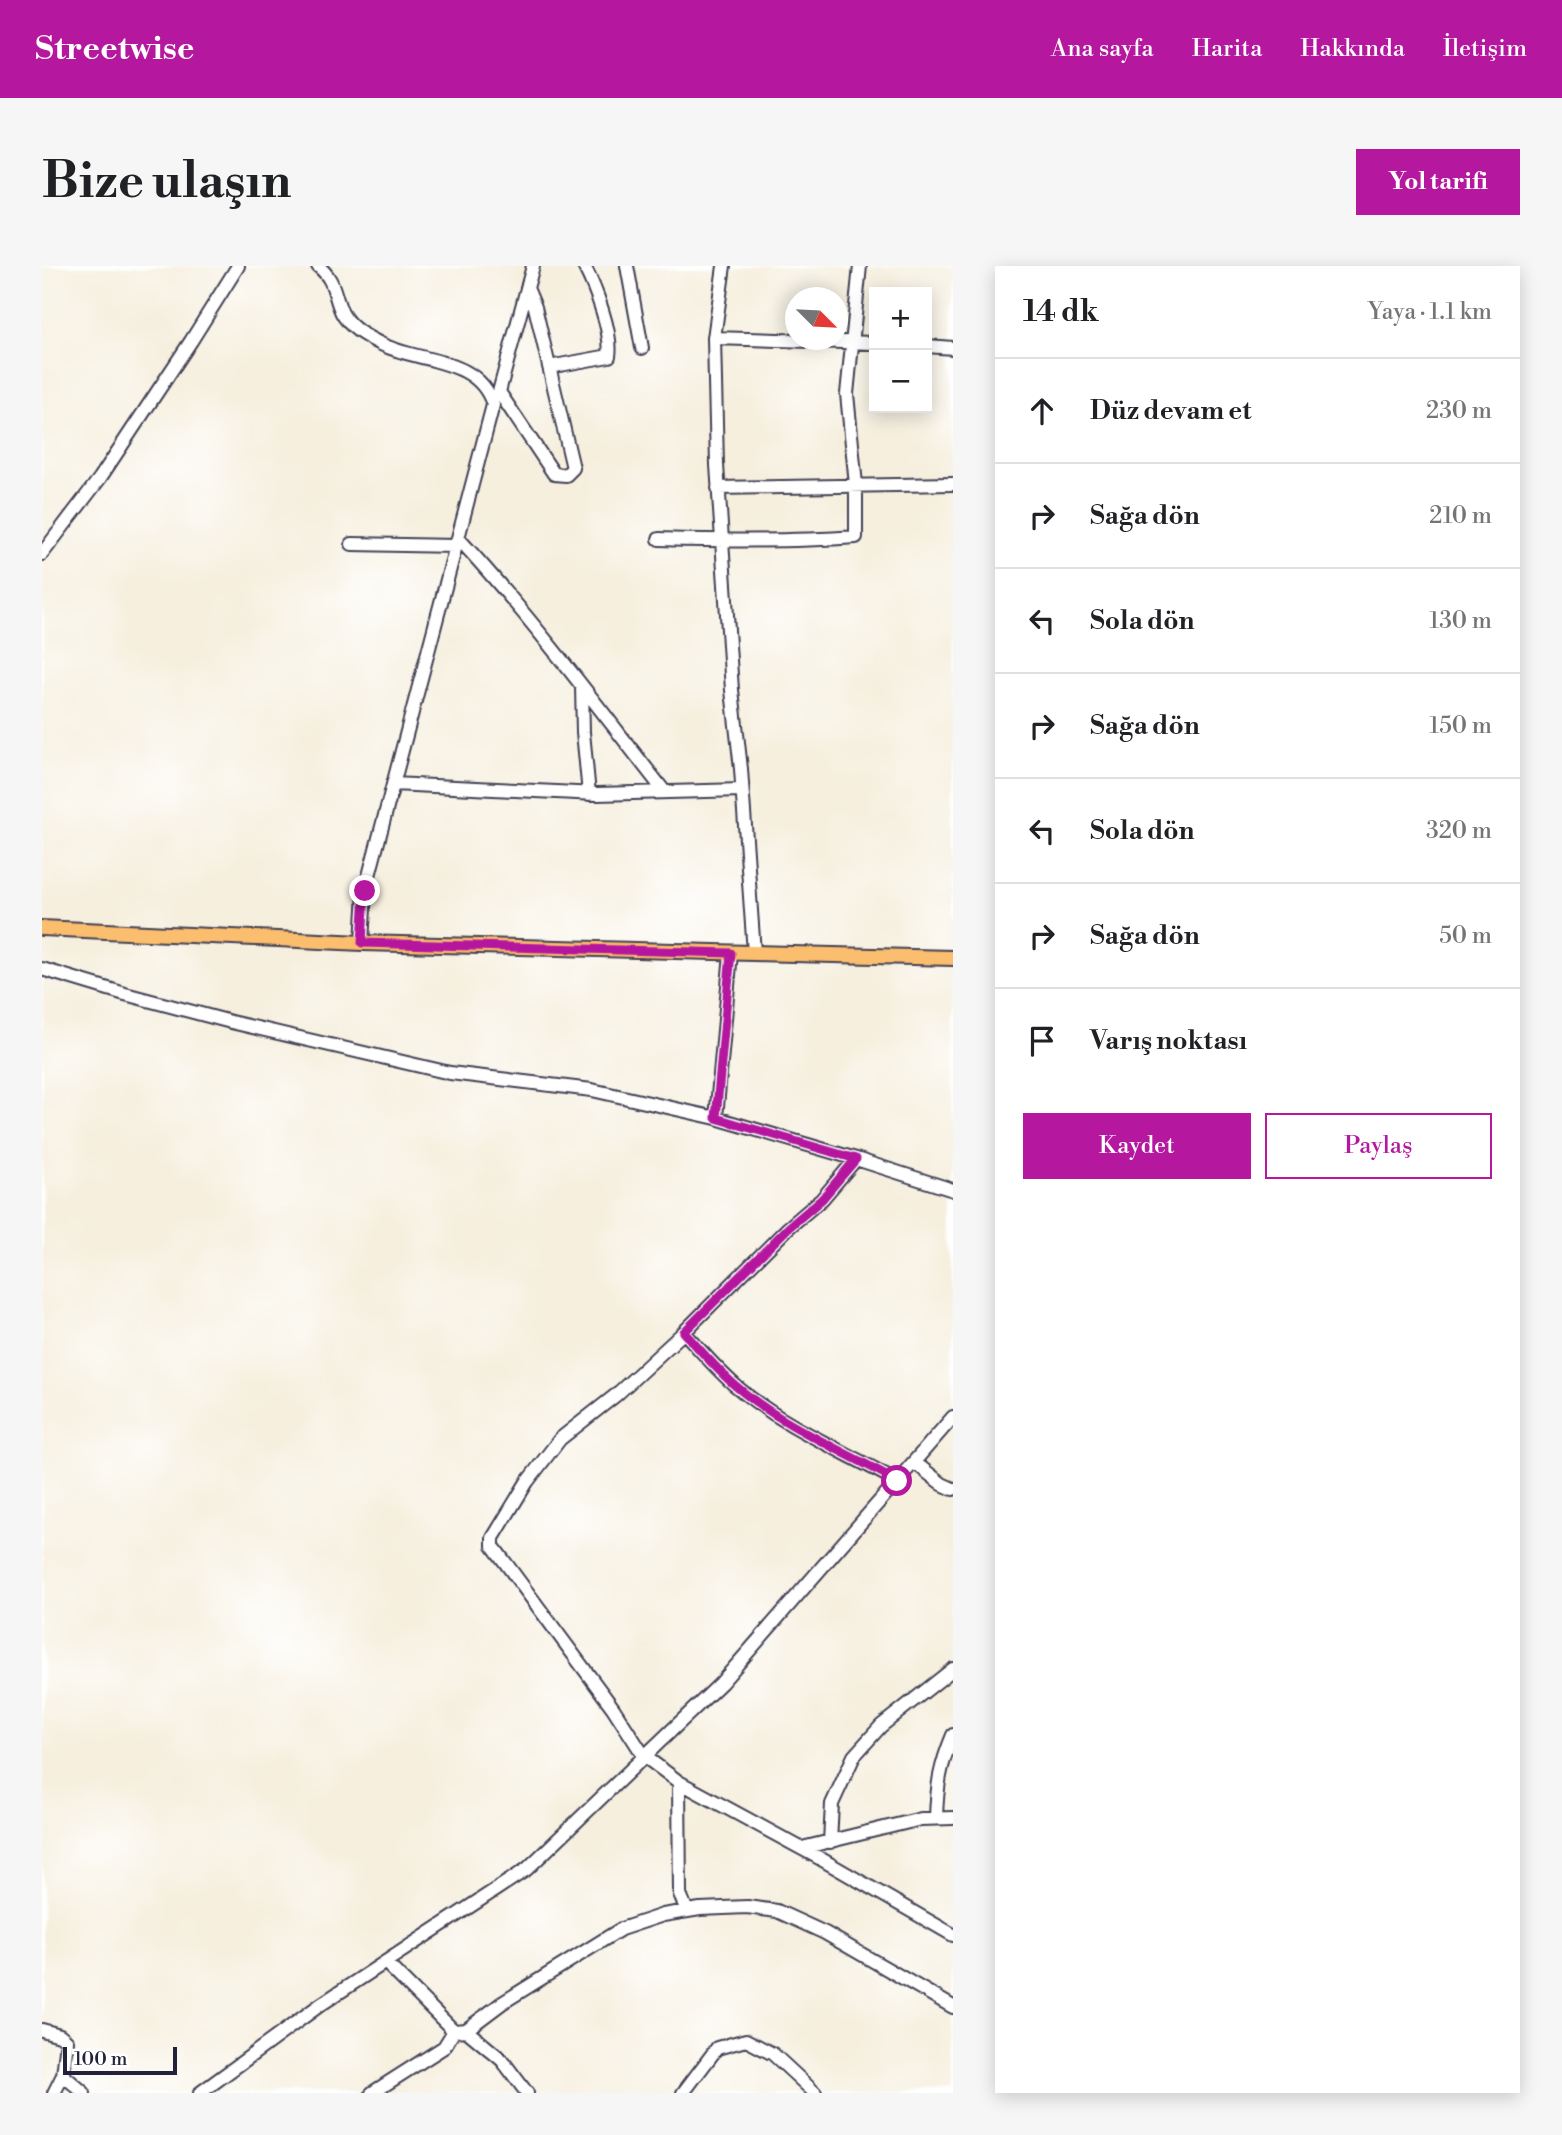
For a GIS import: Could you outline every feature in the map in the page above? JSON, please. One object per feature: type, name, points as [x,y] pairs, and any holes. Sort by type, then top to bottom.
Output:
[{"type":"main road","points":[[42,928],[362,943],[953,958]]},
{"type":"street","points":[[42,554],[100,478],[238,266]]},
{"type":"street","points":[[318,266],[330,278],[342,312],[354,328],[383,345],[467,372],[484,384],[493,405],[365,891],[362,943]]},
{"type":"street","points":[[527,288],[573,468],[566,475],[554,474],[499,393],[527,288],[533,266]]},
{"type":"street","points":[[549,367],[609,356],[611,345],[594,285],[584,266]]},
{"type":"street","points":[[627,266],[642,348]]},
{"type":"street","points":[[724,266],[714,338],[718,488],[754,953]]},
{"type":"street","points":[[659,539],[722,541],[856,537],[856,485],[847,394],[860,266]]},
{"type":"street","points":[[714,338],[869,343]]},
{"type":"street","points":[[932,346],[953,348]]},
{"type":"street","points":[[718,488],[953,484]]},
{"type":"street","points":[[352,544],[457,542],[502,586],[664,791]]},
{"type":"street","points":[[582,686],[589,794]]},
{"type":"street","points":[[393,784],[589,794],[742,790]]},
{"type":"street","points":[[716,1118],[731,953]]},
{"type":"street","points":[[42,969],[191,1011],[450,1073],[592,1090],[716,1118],[953,1191]]},
{"type":"street","points":[[856,1159],[822,1199],[788,1228],[684,1332],[616,1395],[560,1439],[527,1482],[493,1538],[493,1546],[613,1708],[644,1756],[679,1782],[802,1848],[953,1935]]},
{"type":"street","points":[[684,1332],[737,1388],[776,1415],[897,1481]]},
{"type":"street","points":[[200,2093],[320,2005],[527,1868],[721,1683],[953,1417]]},
{"type":"street","points":[[914,1462],[942,1484],[953,1489]]},
{"type":"street","points":[[830,1842],[832,1804],[854,1756],[881,1726],[953,1669]]},
{"type":"street","points":[[936,1818],[937,1784],[953,1735]]},
{"type":"street","points":[[679,1782],[680,1894],[687,1911]]},
{"type":"street","points":[[802,1848],[921,1819],[953,1818]]},
{"type":"street","points":[[372,2093],[444,2047],[460,2031],[502,2003],[621,1929],[663,1915],[687,1911],[747,1907],[777,1911],[825,1933],[953,2007]]},
{"type":"street","points":[[386,1963],[460,2031],[502,2060],[527,2093]]},
{"type":"street","points":[[42,2030],[60,2035],[67,2041],[63,2075],[54,2093]]},
{"type":"street","points":[[683,2093],[717,2048],[746,2040],[773,2054],[815,2093]]},
{"type":"street","points":[[63,2075],[84,2093]]},
{"type":"route","points":[[365,891],[362,943],[731,953],[716,1118],[856,1159],[822,1199],[788,1228],[684,1332],[737,1388],[776,1415],[897,1481]]}]
